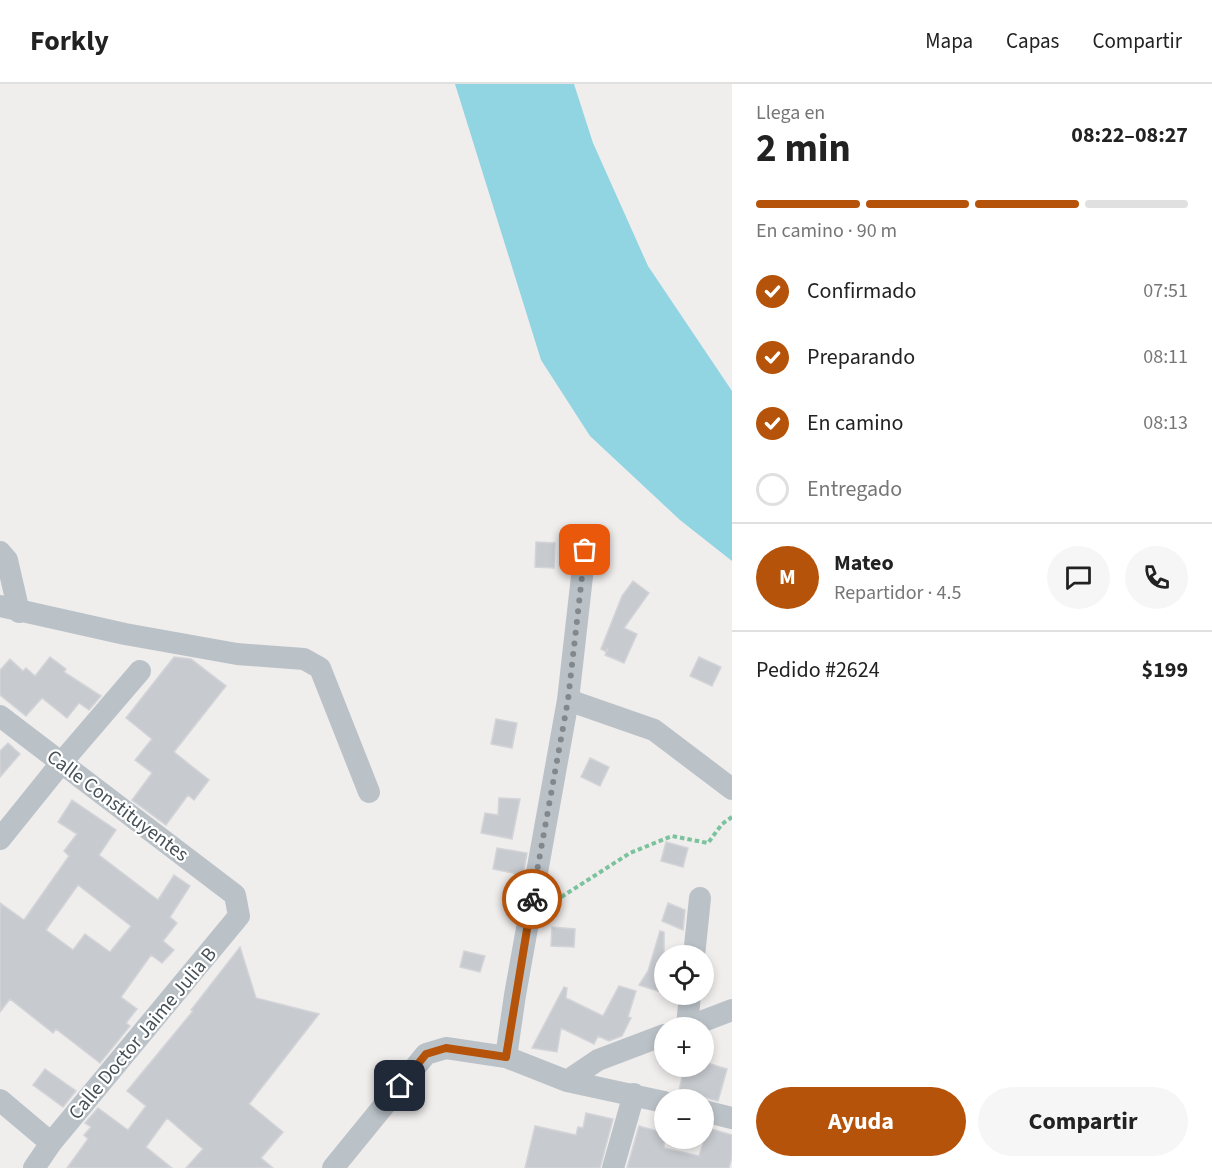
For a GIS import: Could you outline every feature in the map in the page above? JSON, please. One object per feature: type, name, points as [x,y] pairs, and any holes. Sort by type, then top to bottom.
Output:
[{"type":"street","points":[[506,1057],[568,700],[585,550]]},
{"type":"street","points":[[0,552],[7,560],[10,609],[237,654],[304,659],[320,668],[369,792]]},
{"type":"street","points":[[0,838],[140,671]]},
{"type":"street","points":[[568,700],[654,730],[732,789]]},
{"type":"street","name":"Calle Constituyentes","points":[[0,716],[235,895]]},
{"type":"street","name":"Calle Doctor Jaime Julia B","points":[[34,1168],[51,1143],[239,916],[235,895]]},
{"type":"street","points":[[695,945],[700,898]]},
{"type":"street","points":[[713,1017],[732,1010]]},
{"type":"street","points":[[567,1081],[598,1060],[654,1039]]},
{"type":"street","points":[[333,1168],[426,1054],[446,1048],[506,1057],[567,1081],[654,1099]]},
{"type":"street","points":[[613,1168],[634,1094]]},
{"type":"street","points":[[0,1100],[51,1143]]},
{"type":"street","points":[[714,1114],[732,1118]]},
{"type":"path","points":[[529,917],[630,853],[672,836],[708,843],[722,824],[732,817]]},
{"type":"water","points":[[455,84],[574,84],[593,143],[648,266],[732,391],[732,561],[680,520],[590,436],[541,360]]},
{"type":"building","points":[[536,542],[555,543],[554,568],[535,567]]},
{"type":"building","points":[[633,581],[649,593],[624,628],[637,634],[624,663],[605,655],[608,648],[606,652],[601,649],[622,596]]},
{"type":"building","points":[[50,657],[66,669],[64,672],[101,696],[89,710],[79,703],[67,718],[42,698],[26,716],[0,695],[0,670],[10,659],[23,671],[26,668],[35,676]]},
{"type":"building","points":[[174,657],[191,659],[226,686],[174,752],[209,780],[194,800],[188,795],[166,825],[132,800],[152,773],[135,760],[152,739],[126,718]]},
{"type":"building","points":[[699,657],[721,667],[712,686],[690,676]]},
{"type":"building","points":[[496,719],[517,723],[512,748],[491,744]]},
{"type":"building","points":[[8,743],[20,754],[0,777],[0,751]]},
{"type":"building","points":[[590,758],[609,767],[600,786],[581,777]]},
{"type":"building","points":[[499,798],[520,799],[512,839],[481,833],[485,813],[498,815]]},
{"type":"building","points":[[72,800],[116,830],[99,855],[158,900],[174,875],[190,886],[170,917],[177,923],[163,941],[174,950],[162,963],[151,955],[121,997],[137,1009],[126,1023],[130,1026],[100,1063],[56,1029],[53,1033],[10,999],[0,1012],[0,903],[24,920],[69,856],[64,851],[77,834],[58,822]],"holes":[[[78,885],[131,926],[110,952],[85,934],[73,950],[46,930]]]},
{"type":"building","points":[[666,842],[688,848],[683,867],[661,861]]},
{"type":"building","points":[[497,848],[527,853],[523,875],[493,869]]},
{"type":"building","points":[[668,903],[685,910],[683,930],[662,921]]},
{"type":"building","points":[[552,927],[575,929],[574,947],[551,946]]},
{"type":"building","points":[[660,931],[664,932],[664,945],[656,945]]},
{"type":"building","points":[[240,947],[256,998],[319,1014],[249,1104],[283,1132],[261,1158],[273,1168],[186,1168],[203,1149],[167,1118],[146,1147],[172,1168],[67,1168],[88,1139],[84,1135],[91,1127],[85,1123],[98,1108],[128,1130],[146,1106],[127,1091],[193,1011],[191,1010]]},
{"type":"building","points":[[464,951],[485,956],[480,972],[460,967]]},
{"type":"building","points":[[654,951],[654,990],[639,985],[648,971]]},
{"type":"building","points":[[619,986],[636,991],[628,1017],[631,1018],[622,1036],[609,1041],[598,1036],[594,1044],[561,1028],[557,1052],[532,1048],[564,987],[567,988],[566,998],[603,1016]]},
{"type":"building","points":[[714,1065],[727,1069],[718,1101],[714,1100],[714,1089],[679,1089],[682,1077],[714,1077]]},
{"type":"building","points":[[45,1069],[76,1091],[63,1107],[33,1085]]},
{"type":"building","points":[[586,1113],[613,1119],[600,1168],[525,1168],[535,1126],[576,1135],[578,1127],[583,1128]]},
{"type":"building","points":[[639,1126],[654,1130],[654,1149],[668,1149],[699,1156],[701,1149],[714,1149],[714,1130],[732,1135],[732,1157],[729,1168],[627,1168]]},
{"type":"way so far","points":[[532,899],[568,700],[585,550]]},
{"type":"route","points":[[400,1086],[426,1054],[446,1048],[506,1057],[532,899]]}]
